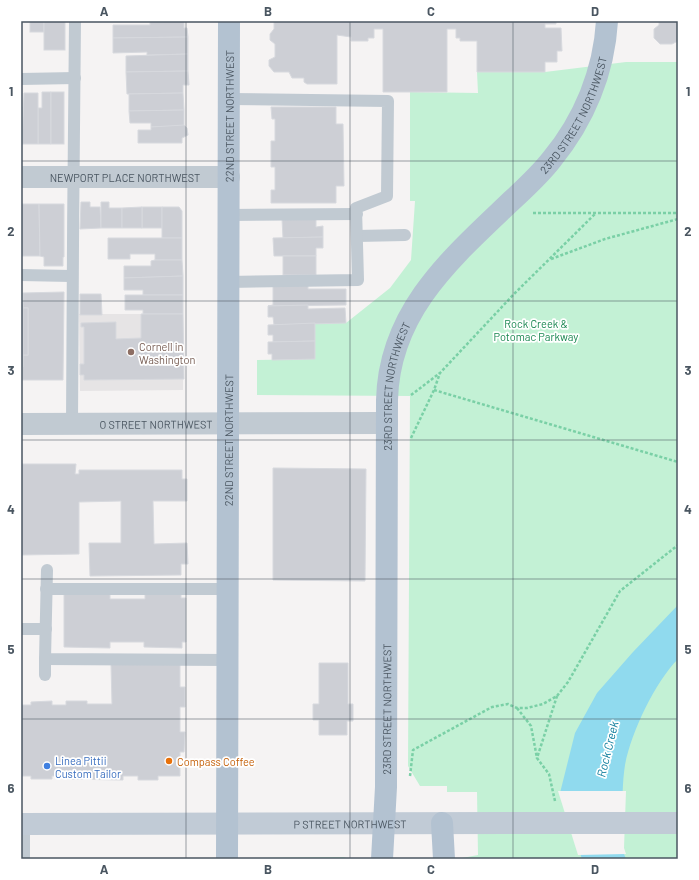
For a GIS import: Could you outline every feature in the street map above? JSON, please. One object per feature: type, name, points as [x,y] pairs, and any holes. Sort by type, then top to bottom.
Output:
[{"type":"main road","name":"22ND STREET NORTHWEST","points":[[227,859],[229,21]]},
{"type":"main road","name":"23RD STREET NORTHWEST","points":[[385,823],[387,389],[394,354],[405,326],[416,304],[441,269],[537,176],[570,135],[592,92],[606,43],[608,21]]},
{"type":"main road","points":[[382,859],[385,823]]},
{"type":"main road","points":[[442,823],[444,859]]},
{"type":"main road","name":"P STREET NORTHWEST","points":[[22,824],[678,823]]},
{"type":"street","name":"NEWPORT PLACE NORTHWEST","points":[[21,177],[228,177]]},
{"type":"street","name":"O STREET NORTHWEST","points":[[21,424],[387,423]]},
{"type":"lane","points":[[72,424],[71,276],[74,177],[75,21]]},
{"type":"lane","points":[[21,79],[75,78]]},
{"type":"lane","points":[[228,282],[358,280],[356,208],[387,196],[388,101],[229,99]]},
{"type":"lane","points":[[229,215],[356,214]]},
{"type":"lane","points":[[357,236],[406,235]]},
{"type":"lane","points":[[21,275],[71,276]]},
{"type":"lane","points":[[45,675],[47,570]]},
{"type":"lane","points":[[46,589],[228,589]]},
{"type":"lane","points":[[21,629],[46,629]]},
{"type":"lane","points":[[45,659],[228,660]]},
{"type":"lane","points":[[22,824],[24,859]]},
{"type":"path","points":[[527,213],[678,213]]},
{"type":"path","points":[[407,398],[440,373],[549,259],[596,213]]},
{"type":"path","points":[[549,259],[604,240],[678,219]]},
{"type":"path","points":[[408,445],[413,431],[434,390],[440,373]]},
{"type":"path","points":[[434,390],[678,462]]},
{"type":"path","points":[[537,758],[557,696],[568,682],[620,591],[678,545]]},
{"type":"path","points":[[516,708],[527,708],[543,704],[557,696]]},
{"type":"path","points":[[410,780],[413,750],[492,707],[508,704],[516,708],[531,726],[537,758],[549,774],[555,804]]},
{"type":"shaded area","name":"Cornell in Washington","points":[[79,314],[183,314],[183,390],[80,391]]},
{"type":"green space","name":"Rock Creek & Potomac Parkway","points":[[626,62],[678,62],[678,859],[457,859],[478,855],[477,792],[447,792],[447,786],[420,786],[408,766],[410,396],[257,395],[257,360],[315,359],[315,323],[346,323],[390,288],[411,260],[415,201],[410,201],[410,92],[478,93],[477,72],[545,72]]},
{"type":"green space","points":[[344,857],[349,859],[254,859],[254,858]]},
{"type":"water","name":"Rock Creek","points":[[678,605],[678,659],[661,681],[638,723],[625,765],[622,849],[626,859],[582,859],[560,793],[575,733],[597,693],[633,652]]},
{"type":"pier","points":[[558,791],[626,791],[624,848],[626,854],[578,855]]},
{"type":"building","points":[[30,21],[44,21],[44,32],[30,32]]},
{"type":"building","points":[[44,21],[65,21],[65,50],[44,50]]},
{"type":"building","points":[[184,21],[184,28],[187,28],[188,37],[113,38],[113,25],[150,25],[150,22]]},
{"type":"building","points":[[274,21],[556,21],[556,24],[545,24],[545,28],[561,28],[562,51],[557,51],[557,62],[545,62],[545,72],[477,72],[477,41],[460,41],[460,38],[456,38],[456,29],[447,29],[447,92],[383,92],[383,29],[374,29],[374,38],[368,38],[368,41],[351,41],[351,37],[337,35],[337,84],[307,84],[304,82],[304,78],[292,78],[289,72],[274,72],[269,66],[269,60],[275,57],[275,44],[270,40],[270,34],[274,29]]},
{"type":"building","points":[[659,21],[678,21],[678,41],[672,44],[660,44],[654,38],[654,29],[659,25]]},
{"type":"building","points":[[188,37],[188,54],[147,55],[147,52],[113,53],[113,38]]},
{"type":"building","points":[[188,54],[188,71],[126,72],[126,56]]},
{"type":"building","points":[[188,71],[189,85],[183,85],[183,93],[127,94],[126,72]]},
{"type":"building","points":[[42,92],[51,92],[51,144],[38,144],[38,108],[42,108]]},
{"type":"building","points":[[51,92],[64,92],[64,144],[51,144]]},
{"type":"building","points":[[24,93],[38,93],[38,144],[22,144]]},
{"type":"building","points":[[183,93],[184,110],[129,111],[129,94]]},
{"type":"building","points":[[22,107],[22,144],[21,144]]},
{"type":"building","points":[[271,107],[336,107],[336,124],[343,124],[344,186],[336,186],[336,203],[271,203],[271,190],[275,190],[275,167],[271,167],[271,141],[275,141],[275,119],[272,119]]},
{"type":"building","points":[[184,110],[184,126],[151,127],[151,123],[130,123],[129,111]]},
{"type":"building","points":[[184,125],[187,128],[188,135],[182,138],[182,143],[138,143],[138,130],[151,130],[151,127]]},
{"type":"building","points":[[81,202],[90,202],[90,207],[100,207],[101,228],[80,229]]},
{"type":"building","points":[[101,202],[109,202],[109,208],[122,208],[122,228],[101,228]]},
{"type":"building","points":[[21,204],[39,204],[40,256],[21,256]]},
{"type":"building","points":[[39,204],[64,204],[63,266],[44,266],[44,257],[40,256]]},
{"type":"building","points":[[142,207],[162,207],[162,228],[142,228]]},
{"type":"building","points":[[142,207],[142,228],[122,228],[122,208]]},
{"type":"building","points":[[162,207],[179,207],[182,211],[182,238],[162,238]]},
{"type":"building","points":[[282,219],[316,219],[316,227],[323,226],[323,237],[283,238]]},
{"type":"building","points":[[323,237],[323,248],[316,248],[316,256],[274,256],[273,238]]},
{"type":"building","points":[[108,238],[182,238],[182,260],[155,260],[155,254],[130,254],[130,259],[108,259]]},
{"type":"building","points":[[283,256],[316,256],[316,275],[283,275]]},
{"type":"building","points":[[182,260],[183,276],[124,278],[124,266],[151,266],[151,261]]},
{"type":"building","points":[[183,276],[183,295],[143,295],[143,290],[124,290],[124,278]]},
{"type":"building","points":[[308,285],[308,289],[346,289],[346,305],[268,306],[273,305],[273,286]]},
{"type":"building","points":[[64,292],[63,380],[22,380],[23,355],[28,355],[28,308],[23,308],[23,293]]},
{"type":"building","points":[[80,294],[101,294],[102,315],[80,315]]},
{"type":"building","points":[[125,295],[183,295],[183,314],[143,314],[143,310],[125,310]]},
{"type":"building","points":[[21,305],[23,305],[23,367],[21,368]]},
{"type":"building","points":[[308,305],[308,309],[345,308],[346,323],[274,325],[273,317],[268,317],[268,306]]},
{"type":"building","points":[[23,308],[28,308],[28,355],[23,355]]},
{"type":"building","name":"Cornell in Washington","points":[[141,314],[183,314],[184,379],[84,380],[84,375],[80,375],[80,364],[84,364],[84,327],[81,327],[81,323],[116,322],[116,339],[141,338]]},
{"type":"building","points":[[315,323],[315,341],[273,342],[273,335],[268,335],[268,325]]},
{"type":"building","points":[[315,341],[315,359],[272,360],[272,354],[268,354],[268,342]]},
{"type":"building","points":[[22,464],[76,464],[75,474],[79,474],[79,470],[182,470],[182,479],[187,479],[187,501],[153,501],[154,544],[187,543],[188,564],[181,564],[181,575],[90,576],[89,543],[121,543],[121,501],[79,502],[79,554],[21,555]]},
{"type":"building","points":[[273,468],[366,469],[365,581],[273,580]]},
{"type":"building","points":[[110,591],[110,599],[145,599],[145,594],[181,592],[181,598],[186,598],[186,642],[182,642],[182,648],[144,647],[144,642],[110,642],[110,648],[64,647],[64,592]]},
{"type":"building","points":[[319,663],[348,663],[348,704],[353,704],[353,721],[347,721],[347,735],[319,735],[319,720],[313,720],[313,704],[319,704]]},
{"type":"building","points":[[111,664],[180,664],[180,687],[185,687],[185,707],[180,707],[180,732],[185,732],[184,752],[180,752],[180,776],[158,776],[158,780],[138,780],[138,776],[123,776],[123,780],[67,779],[67,776],[52,776],[52,779],[31,779],[31,776],[21,776],[21,705],[31,705],[31,702],[52,701],[52,705],[66,705],[66,701],[87,701],[87,704],[112,704]]},
{"type":"place","name":"Cornell in Washington","points":[[131,352]]},
{"type":"place","name":"Compass Coffee","points":[[169,761]]},
{"type":"place","name":"Linea Pittii Custom Tailor","points":[[47,766]]}]
